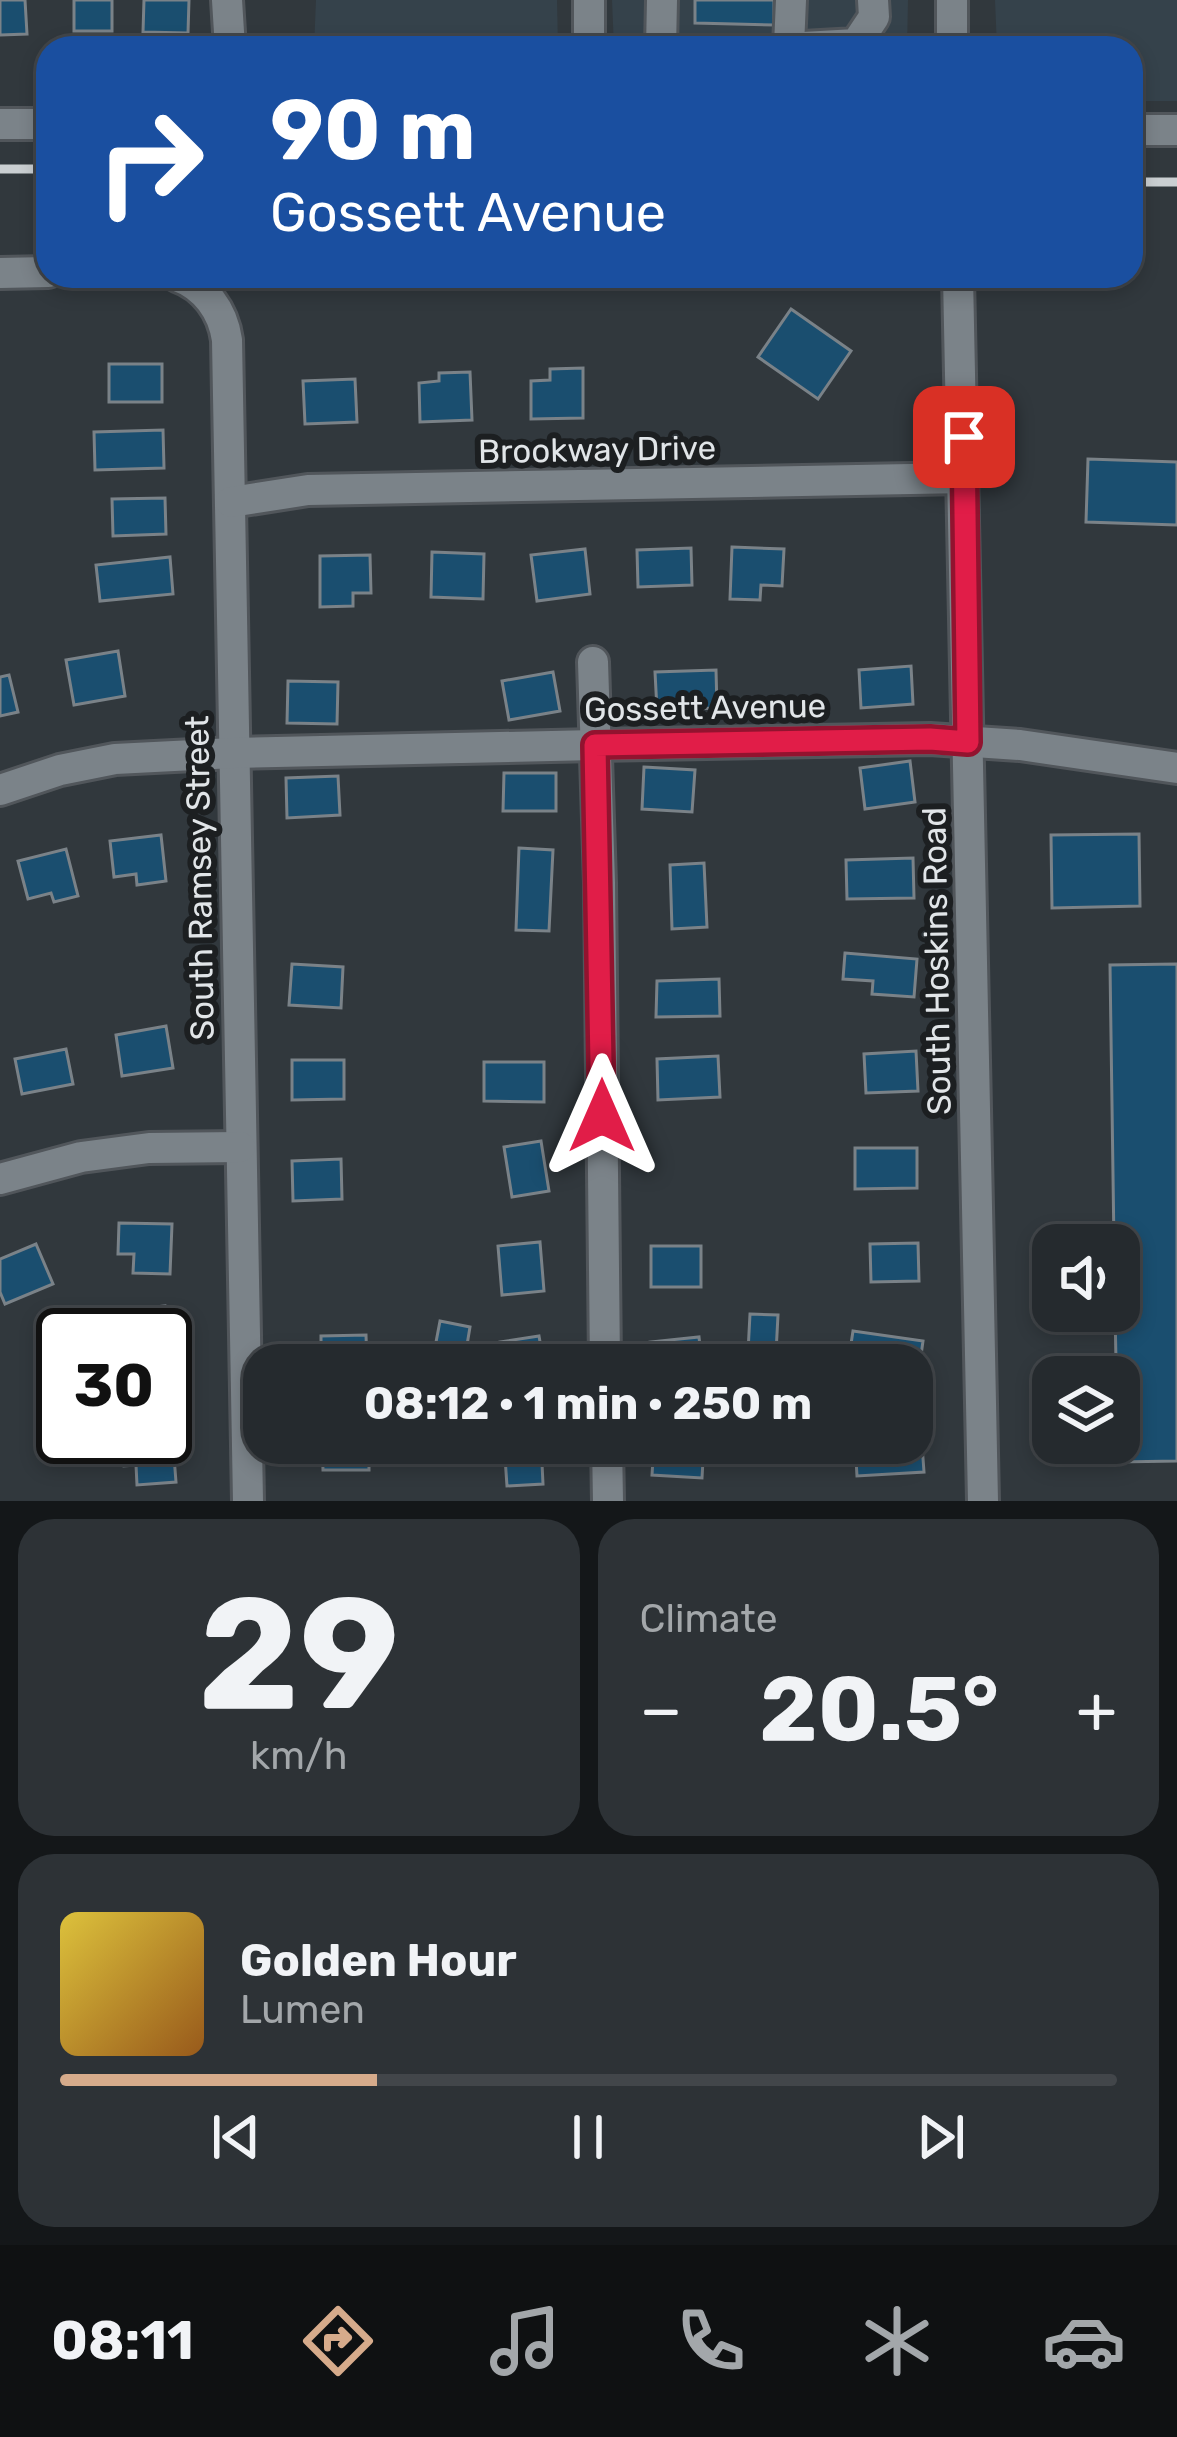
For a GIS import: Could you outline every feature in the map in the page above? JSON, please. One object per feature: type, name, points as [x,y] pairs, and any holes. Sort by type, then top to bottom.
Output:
[{"type":"street","points":[[227,0],[229,36]]},
{"type":"street","points":[[589,0],[590,36]]},
{"type":"street","points":[[661,36],[662,0]]},
{"type":"street","points":[[788,36],[791,0]]},
{"type":"street","points":[[861,36],[874,17],[873,0]]},
{"type":"street","points":[[952,0],[952,36]]},
{"type":"street","points":[[0,124],[36,124]]},
{"type":"street","points":[[1143,130],[1177,130]]},
{"type":"street","points":[[0,273],[36,272]]},
{"type":"street","name":"South Ramsey Street","points":[[197,288],[208,295],[225,328],[248,1501]]},
{"type":"street","name":"South Hoskins Road","points":[[958,288],[983,1501]]},
{"type":"street","name":"Brookway Drive","points":[[231,502],[308,490],[965,478]]},
{"type":"street","points":[[593,662],[605,1344]]},
{"type":"street","name":"Gossett Avenue","points":[[0,790],[115,759],[595,745],[930,739],[1177,767]]},
{"type":"street","points":[[0,1179],[81,1157],[149,1148],[240,1147]]},
{"type":"street","points":[[607,1464],[608,1501]]},
{"type":"shaded area","points":[[316,0],[557,0],[558,36],[314,36]]},
{"type":"shaded area","points":[[612,0],[908,0],[907,36],[614,36]]},
{"type":"shaded area","points":[[995,0],[1177,0],[1177,101],[1143,101],[1143,36],[996,36]]},
{"type":"building","points":[[0,0],[25,0],[27,34],[0,35]]},
{"type":"building","points":[[74,0],[112,0],[112,31],[74,31]]},
{"type":"building","points":[[144,0],[189,0],[188,33],[143,32]]},
{"type":"building","points":[[695,0],[774,0],[774,25],[695,23]]},
{"type":"building","points":[[791,309],[851,351],[818,399],[758,357]]},
{"type":"building","points":[[109,364],[162,364],[162,402],[109,402]]},
{"type":"building","points":[[583,368],[583,418],[531,419],[531,381],[550,380],[550,369]]},
{"type":"building","points":[[470,372],[472,420],[420,422],[419,383],[439,381],[439,373]]},
{"type":"building","points":[[355,379],[357,422],[305,424],[303,381]]},
{"type":"building","points":[[163,430],[164,468],[95,470],[94,432]]},
{"type":"building","points":[[1088,459],[1177,462],[1177,525],[1086,522]]},
{"type":"building","points":[[165,498],[166,534],[113,536],[112,499]]},
{"type":"building","points":[[732,547],[784,549],[782,586],[761,585],[760,600],[730,599]]},
{"type":"building","points":[[691,548],[692,585],[638,587],[637,550]]},
{"type":"building","points":[[585,549],[590,594],[537,601],[531,555]]},
{"type":"building","points":[[432,552],[484,554],[483,599],[431,597]]},
{"type":"building","points":[[370,555],[371,593],[353,593],[353,606],[320,607],[320,556]]},
{"type":"building","points":[[170,557],[173,594],[100,601],[96,565]]},
{"type":"building","points":[[118,651],[125,696],[74,705],[66,660]]},
{"type":"building","points":[[911,666],[913,704],[861,708],[859,670]]},
{"type":"building","points":[[716,670],[717,708],[657,710],[655,672]]},
{"type":"building","points":[[553,672],[560,711],[509,720],[502,681]]},
{"type":"building","points":[[9,675],[18,712],[0,716],[0,677]]},
{"type":"building","points":[[288,681],[338,682],[337,724],[287,723]]},
{"type":"building","points":[[910,761],[915,802],[865,809],[860,768]]},
{"type":"building","points":[[644,767],[695,770],[692,812],[642,809]]},
{"type":"building","points":[[504,773],[556,773],[556,811],[503,811]]},
{"type":"building","points":[[338,776],[340,815],[287,818],[286,778]]},
{"type":"building","points":[[1139,834],[1140,906],[1052,908],[1051,835]]},
{"type":"building","points":[[161,835],[166,881],[137,885],[136,874],[114,877],[110,841]]},
{"type":"building","points":[[519,848],[553,850],[549,931],[516,930]]},
{"type":"building","points":[[66,849],[78,896],[54,902],[51,893],[28,899],[18,861]]},
{"type":"building","points":[[913,858],[914,898],[847,899],[846,860]]},
{"type":"building","points":[[704,863],[707,927],[672,929],[670,865]]},
{"type":"building","points":[[845,953],[917,959],[914,997],[872,994],[873,981],[843,979]]},
{"type":"building","points":[[292,964],[343,967],[341,1008],[289,1005]]},
{"type":"building","points":[[1177,964],[1177,1461],[1140,1462],[1140,1356],[1116,1356],[1115,1332],[1140,1332],[1140,1224],[1114,1224],[1110,965]]},
{"type":"building","points":[[719,979],[720,1016],[656,1017],[657,981]]},
{"type":"building","points":[[166,1026],[173,1068],[122,1076],[116,1035]]},
{"type":"building","points":[[66,1049],[73,1084],[22,1094],[15,1059]]},
{"type":"building","points":[[916,1051],[918,1091],[866,1093],[864,1054]]},
{"type":"building","points":[[718,1056],[720,1097],[658,1100],[657,1059]]},
{"type":"building","points":[[292,1060],[344,1060],[344,1099],[292,1100]]},
{"type":"building","points":[[484,1062],[544,1062],[544,1102],[484,1101]]},
{"type":"building","points":[[541,1141],[549,1191],[512,1197],[504,1147]]},
{"type":"building","points":[[855,1148],[917,1148],[917,1188],[855,1189]]},
{"type":"building","points":[[341,1159],[342,1199],[293,1201],[292,1161]]},
{"type":"building","points":[[119,1223],[172,1224],[170,1274],[133,1273],[134,1254],[118,1254]]},
{"type":"building","points":[[540,1242],[544,1291],[502,1295],[498,1246]]},
{"type":"building","points":[[918,1243],[919,1281],[871,1282],[870,1244]]},
{"type":"building","points":[[36,1244],[53,1284],[5,1304],[0,1292],[0,1259]]},
{"type":"building","points":[[651,1246],[701,1246],[701,1287],[651,1287]]},
{"type":"building","points":[[750,1314],[778,1315],[776,1344],[748,1344]]},
{"type":"building","points":[[440,1321],[470,1327],[467,1344],[436,1344]]},
{"type":"building","points":[[853,1331],[923,1341],[923,1344],[851,1344]]},
{"type":"building","points":[[366,1335],[366,1344],[321,1344],[321,1336]]},
{"type":"building","points":[[539,1336],[540,1344],[500,1344]]},
{"type":"building","points":[[699,1337],[700,1344],[650,1344]]},
{"type":"building","points":[[124,1464],[175,1464],[176,1482],[137,1485],[136,1465]]},
{"type":"building","points":[[323,1464],[369,1464],[369,1470],[323,1470]]},
{"type":"building","points":[[505,1464],[542,1464],[543,1484],[507,1486]]},
{"type":"building","points":[[653,1464],[703,1464],[702,1478],[652,1475]]},
{"type":"building","points":[[856,1464],[923,1464],[924,1472],[857,1476]]},
{"type":"railway","points":[[0,169],[36,169]]},
{"type":"railway","points":[[1143,182],[1177,182]]},
{"type":"route","points":[[602,1116],[595,745],[968,742],[964,437]]}]
